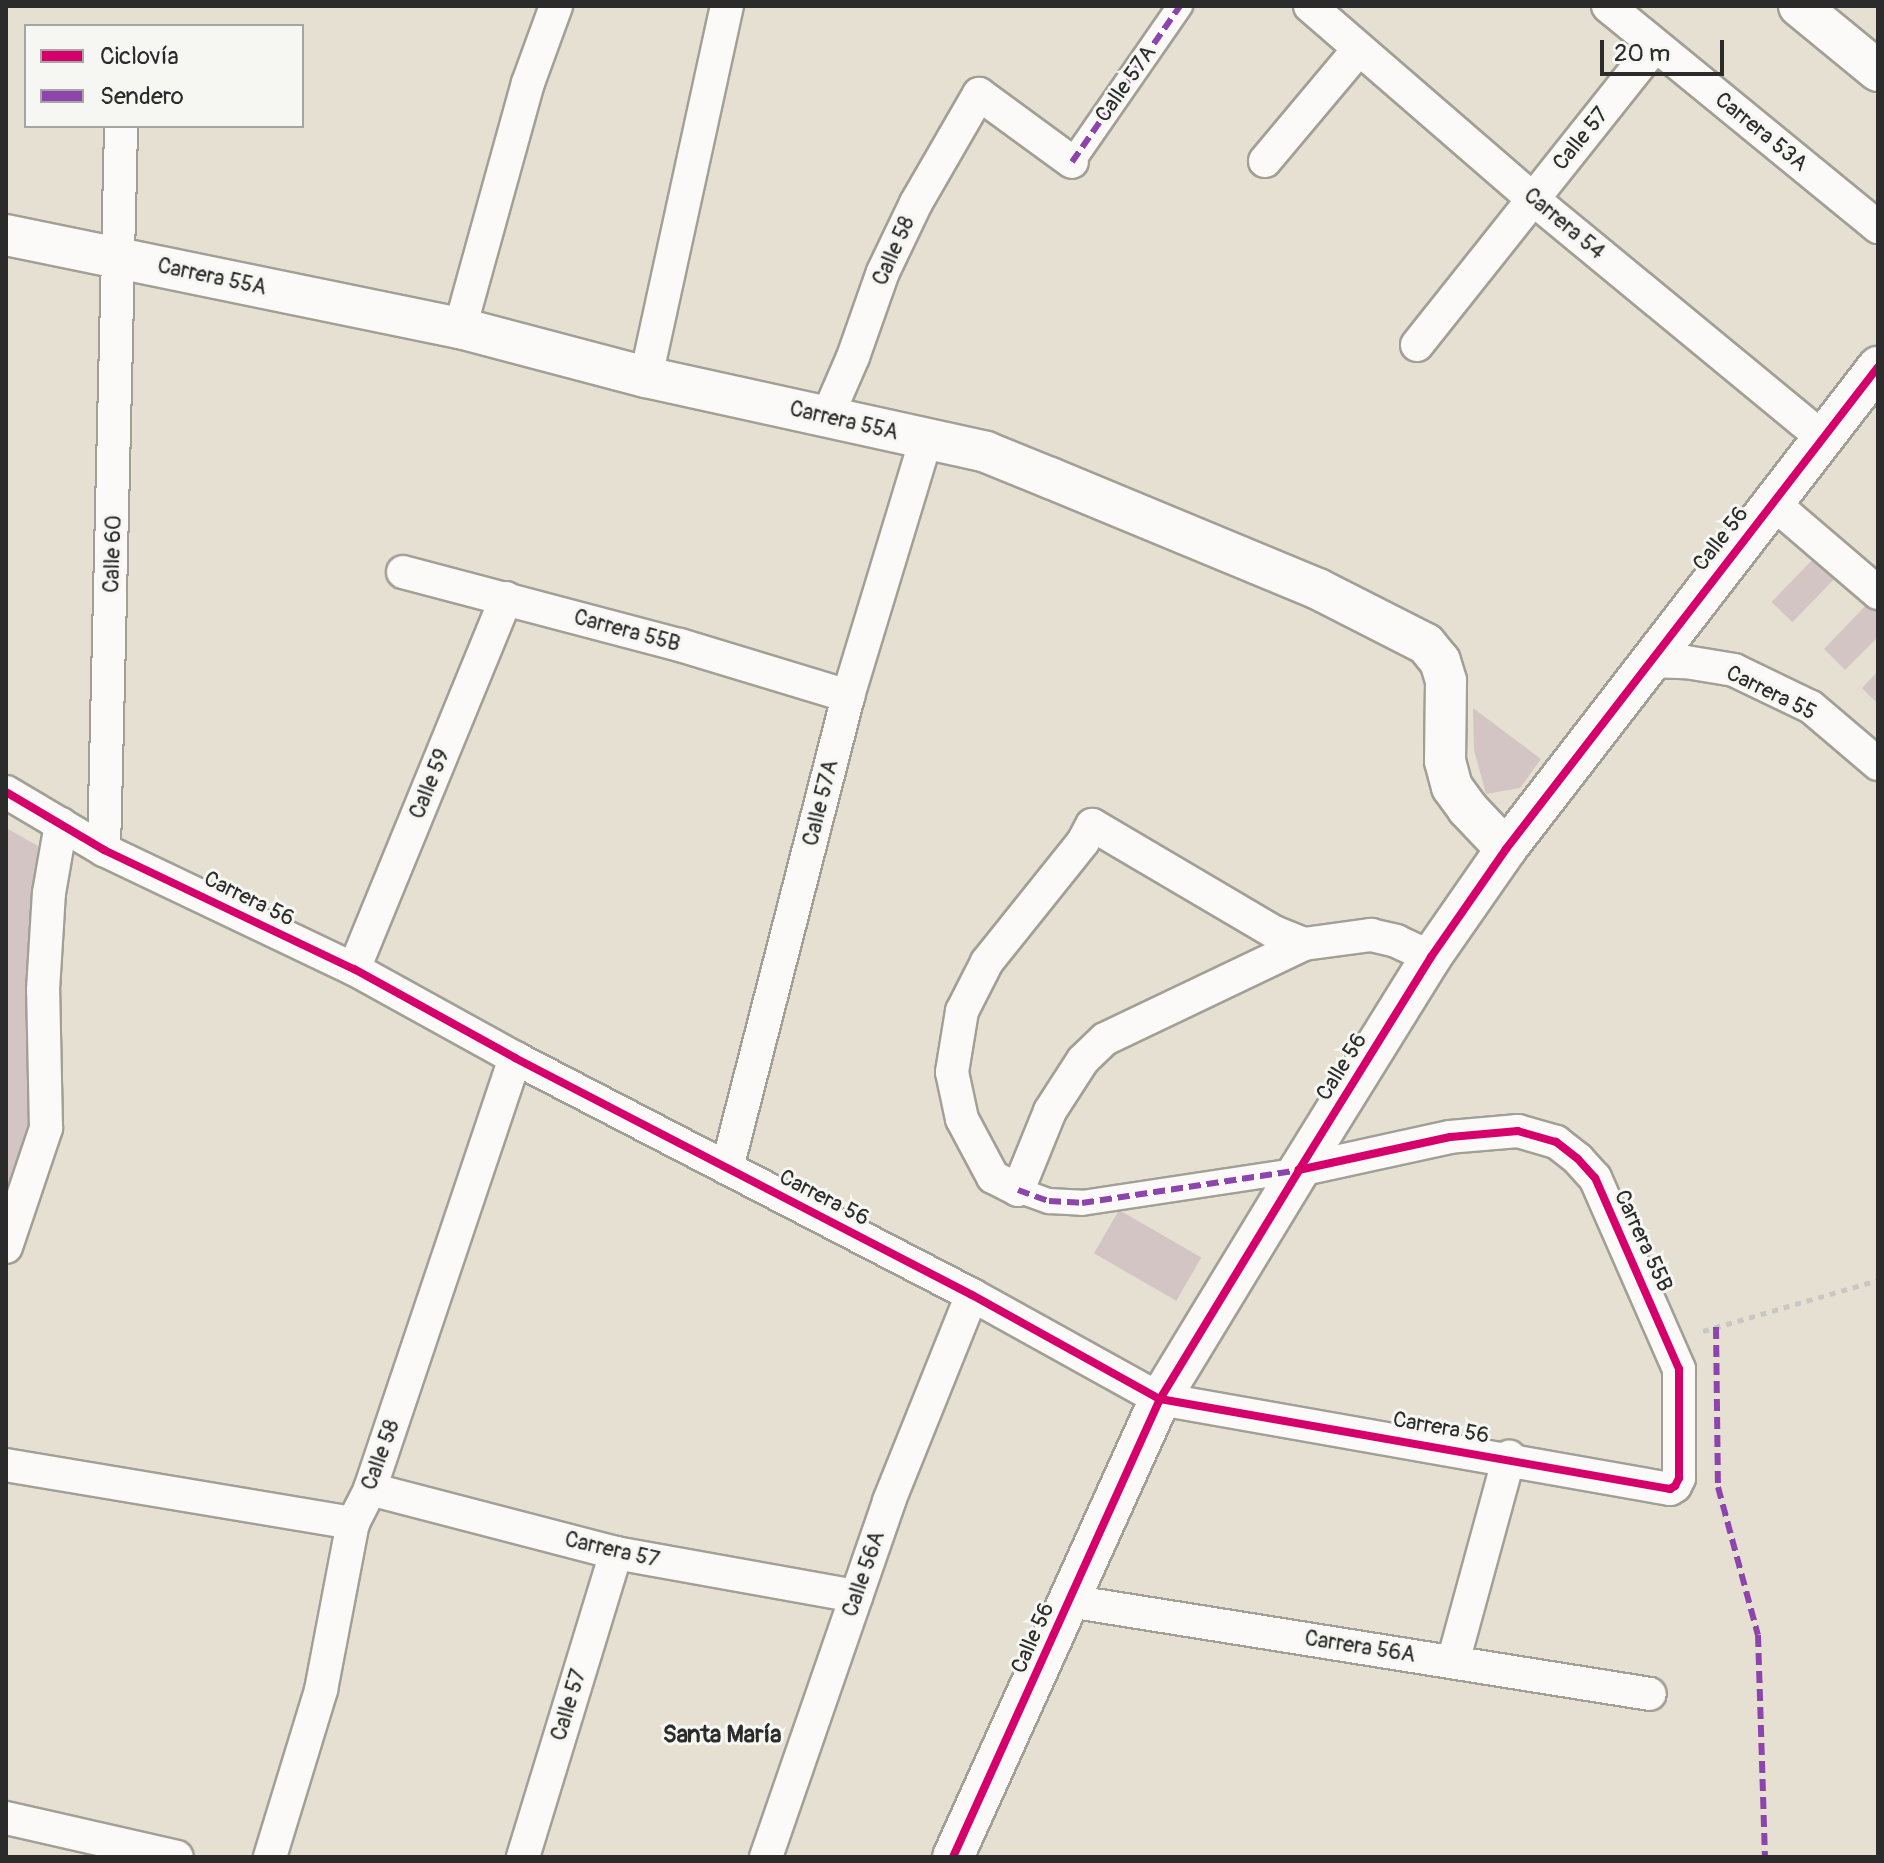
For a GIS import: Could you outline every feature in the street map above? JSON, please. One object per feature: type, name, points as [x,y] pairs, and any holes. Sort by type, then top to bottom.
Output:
[{"type":"street","points":[[460,328],[528,83],[556,6]]},
{"type":"street","points":[[646,377],[727,6]]},
{"type":"street","name":"Calle 57A","points":[[1072,162],[1180,6]]},
{"type":"street","name":"Carrera 54","points":[[1310,6],[1533,199],[1822,437]]},
{"type":"street","name":"Carrera 53A","points":[[1608,6],[1878,227]]},
{"type":"street","points":[[1799,6],[1878,71]]},
{"type":"street","name":"Calle 57","points":[[1417,345],[1655,46]]},
{"type":"street","points":[[1265,161],[1359,49]]},
{"type":"street","name":"Calle 58","points":[[827,417],[853,357],[883,272],[916,203],[979,94],[1072,162]]},
{"type":"street","name":"Calle 60","points":[[104,850],[121,128]]},
{"type":"street","name":"Carrera 55A","points":[[6,235],[460,328],[646,377],[986,452],[1037,472],[1318,589],[1426,644],[1440,661],[1446,681],[1445,761],[1452,787],[1506,849]]},
{"type":"street","name":"Calle 56","points":[[953,1857],[1160,1399],[1431,957],[1506,849],[1878,367]]},
{"type":"street","name":"Calle 57A","points":[[727,1168],[848,696],[926,440]]},
{"type":"street","points":[[1772,502],[1878,593]]},
{"type":"street","name":"Carrera 55B","points":[[403,572],[506,598],[848,696]]},
{"type":"street","name":"Calle 59","points":[[354,969],[506,598]]},
{"type":"street","name":"Carrera 55","points":[[1649,661],[1686,662],[1734,670],[1811,707],[1878,764]]},
{"type":"street","name":"Carrera 56","points":[[6,792],[104,850],[354,969],[515,1058],[972,1295],[1160,1399],[1509,1457],[1670,1489],[1675,1486]]},
{"type":"street","points":[[6,1247],[46,1128],[43,990],[49,893],[61,824]]},
{"type":"street","points":[[1299,1170],[1082,1203],[1049,1201],[993,1177],[962,1119],[952,1072],[962,1011],[987,962],[1066,864],[1092,825],[1274,932],[1304,944]]},
{"type":"street","points":[[1018,1190],[1050,1111],[1083,1060],[1105,1039],[1304,944],[1371,935],[1396,941],[1431,957]]},
{"type":"street","name":"Calle 58","points":[[270,1857],[321,1690],[353,1523],[370,1489],[515,1058]]},
{"type":"street","name":"Carrera 55B","points":[[1299,1170],[1450,1137],[1518,1131],[1556,1142],[1578,1159],[1595,1178],[1679,1369],[1679,1478],[1675,1486]]},
{"type":"street","name":"Calle 56A","points":[[766,1857],[889,1501],[972,1295]]},
{"type":"street","points":[[1453,1662],[1509,1457]]},
{"type":"street","points":[[6,1465],[353,1523]]},
{"type":"street","name":"Carrera 57","points":[[370,1489],[616,1553],[856,1596]]},
{"type":"street","name":"Calle 57","points":[[523,1857],[616,1553]]},
{"type":"street","name":"Carrera 56A","points":[[1069,1601],[1650,1694]]},
{"type":"street","points":[[6,1818],[177,1857]]},
{"type":"path","points":[[1667,1340],[1878,1280]]},
{"type":"building","points":[[1816,556],[1837,576],[1792,622],[1772,602]]},
{"type":"building","points":[[1870,601],[1878,609],[1878,637],[1845,670],[1824,649]]},
{"type":"building","points":[[1878,671],[1878,704],[1862,688]]},
{"type":"building","points":[[1473,708],[1541,759],[1520,788],[1486,794],[1474,750]]},
{"type":"building","points":[[6,828],[38,846],[30,1130],[6,1207]]},
{"type":"building","points":[[1119,1210],[1201,1258],[1176,1301],[1094,1253]]},
{"type":"marked path","points":[[1072,162],[1180,6]]},
{"type":"marked path","points":[[1018,1190],[1049,1201],[1082,1203],[1299,1170]]},
{"type":"marked path","points":[[1716,1327],[1718,1487],[1758,1635],[1765,1857]]},
{"type":"cycle path","points":[[953,1857],[1160,1399],[1431,957],[1506,849],[1878,367]]},
{"type":"cycle path","points":[[6,792],[104,850],[354,969],[515,1058],[972,1295],[1160,1399],[1670,1489],[1675,1486],[1679,1478],[1679,1369],[1595,1178],[1578,1159],[1556,1142],[1518,1131],[1450,1137],[1299,1170]]},
{"type":"district","name":"Santa María","points":[[722,1735]]}]
